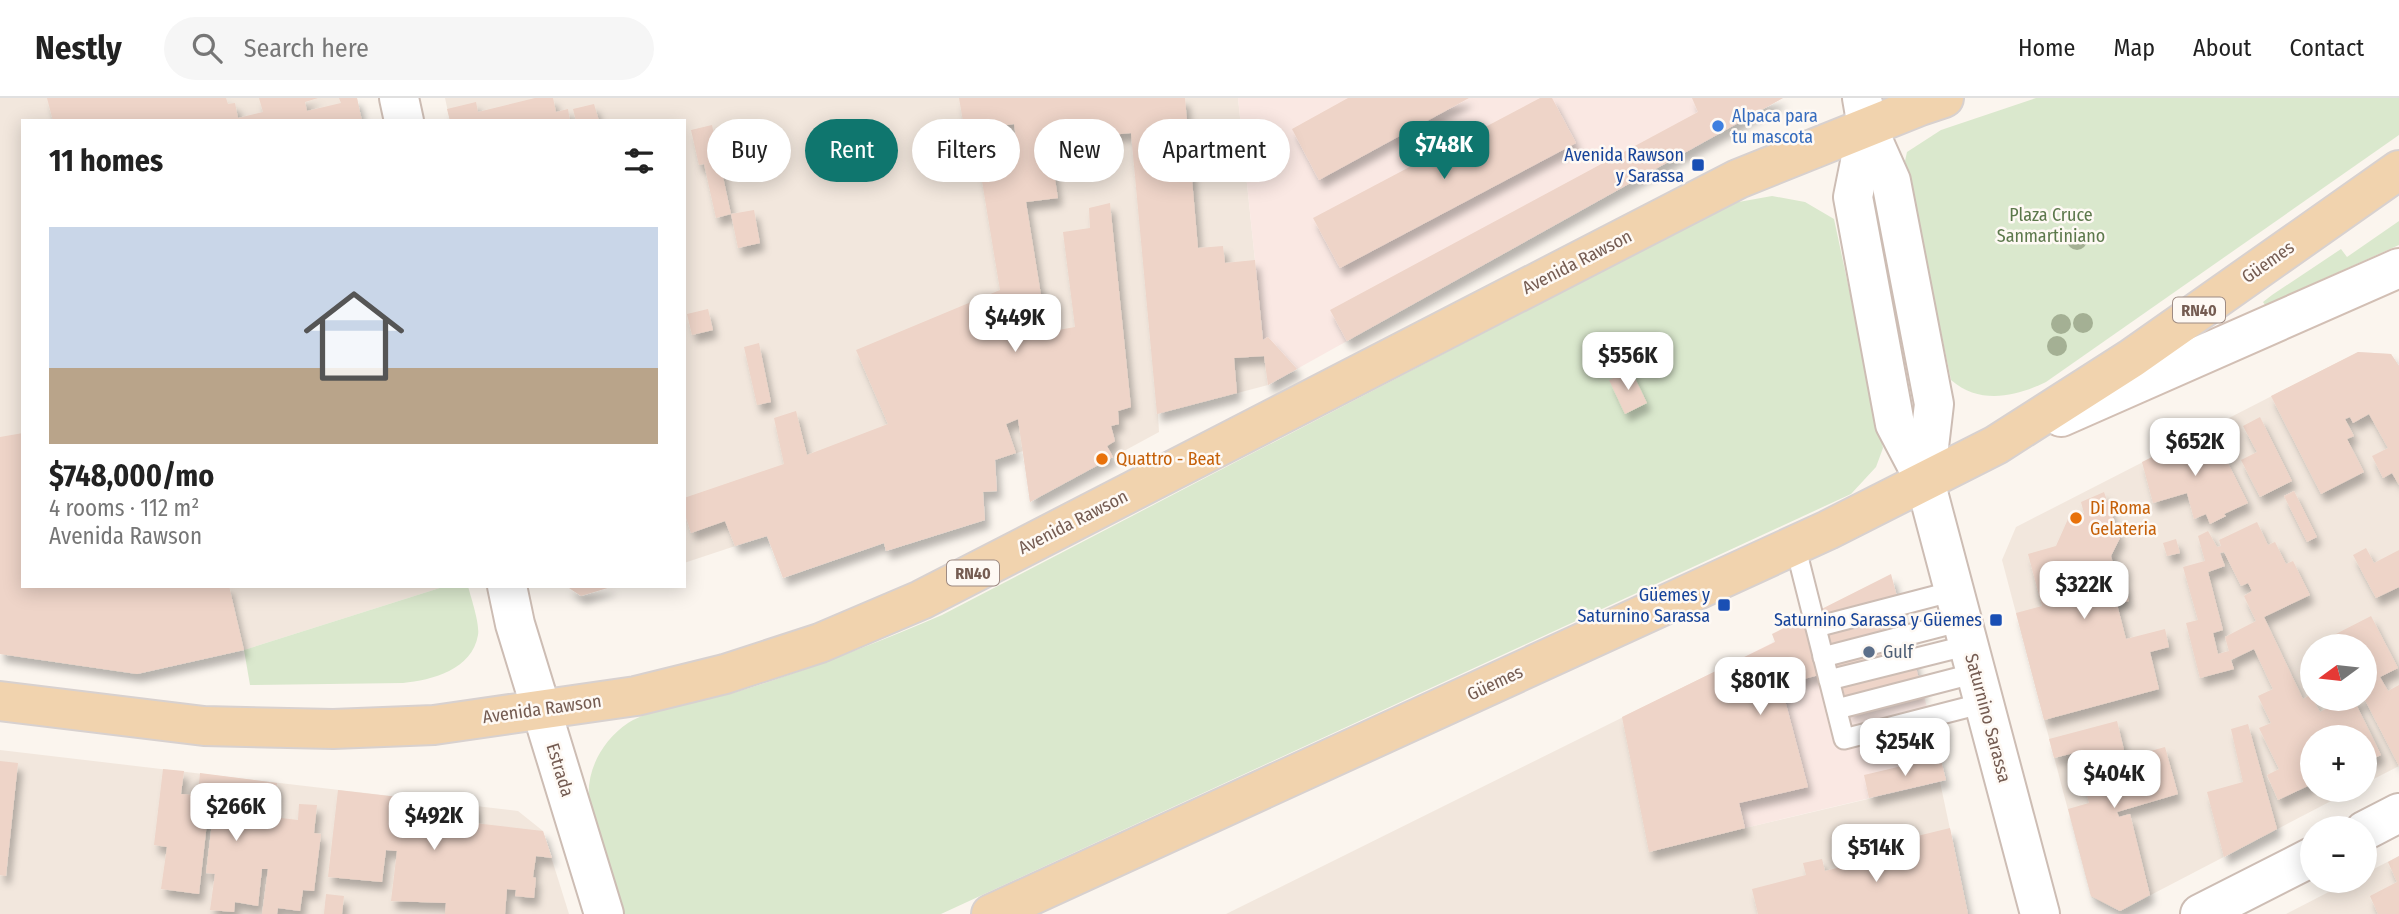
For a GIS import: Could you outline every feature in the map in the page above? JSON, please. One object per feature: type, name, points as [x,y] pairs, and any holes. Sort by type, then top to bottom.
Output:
[{"type":"main road","name":"Avenida Rawson","points":[[0,701],[204,726],[333,729],[434,725],[542,710],[636,696],[725,674],[820,643],[921,600],[1864,113],[1933,101]]},
{"type":"main road","name":"Güemes","points":[[991,914],[1795,545],[1996,445],[2132,358],[2399,170]]},
{"type":"street","points":[[399,98],[404,119]]},
{"type":"street","name":"Saturnino Sarassa","points":[[1864,113],[1891,181],[1934,404],[1925,481],[2040,914]]},
{"type":"street","name":"Güemes","points":[[1996,445],[2396,276]]},
{"type":"street","name":"Estrada","points":[[507,588],[515,624],[604,914]]},
{"type":"street","points":[[2377,824],[2399,813]]},
{"type":"street","points":[[2200,914],[2300,863]]},
{"type":"lane","points":[[1795,545],[1844,739],[1968,643]]},
{"type":"lane","points":[[1816,627],[1968,643]]},
{"type":"lane","points":[[1822,652],[1968,643]]},
{"type":"lane","points":[[1833,694],[1968,643]]},
{"type":"lane","points":[[1833,694],[1968,643]]},
{"type":"shaded area","points":[[0,98],[357,98],[362,119],[21,119],[21,588],[440,588],[244,650],[136,674],[0,654]]},
{"type":"shaded area","points":[[445,98],[1238,98],[1240,119],[1138,119],[1138,182],[1247,182],[1268,385],[1158,414],[1159,432],[1030,502],[1023,451],[686,562],[686,119],[450,119]]},
{"type":"shaded area","points":[[1238,98],[1783,98],[1268,385],[1247,182],[1290,182],[1290,119],[1240,119]]},
{"type":"shaded area","points":[[2358,352],[2391,354],[2399,366],[2399,766],[2377,777],[2377,725],[2300,725],[2300,802],[2329,802],[2120,911],[2091,897],[2002,560],[2016,527]]},
{"type":"shaded area","points":[[1870,594],[1901,608],[1946,780],[1745,828],[1706,676]]},
{"type":"shaded area","points":[[1706,676],[1745,828],[1940,782],[1968,914],[1226,914]]},
{"type":"shaded area","points":[[0,750],[518,811],[543,831],[569,914],[0,914]]},
{"type":"shaded area","points":[[2399,856],[2399,914],[2286,914],[2327,893],[2377,893],[2377,867]]},
{"type":"green space","name":"Plaza Cruce Sanmartiniano","points":[[2036,98],[2399,98],[2399,135],[2046,382],[2010,395],[1986,396],[1962,388],[1951,380],[1905,161],[1907,152],[1941,130]]},
{"type":"green space","points":[[1772,196],[1805,202],[1834,219],[1883,448],[1876,467],[1851,494],[941,914],[622,914],[589,801],[589,789],[593,767],[603,747],[628,723],[650,713],[736,692],[788,675],[942,615],[1733,203]]},
{"type":"green space","points":[[2399,221],[2399,245],[2265,305],[2263,302],[2341,249],[2347,257]]},
{"type":"green space","points":[[440,588],[469,588],[477,618],[478,635],[474,647],[459,665],[438,676],[403,683],[250,685],[244,650]]},
{"type":"building","points":[[47,98],[226,98],[228,104],[235,103],[238,118],[263,112],[259,98],[318,98],[305,102],[307,111],[341,103],[339,98],[357,98],[362,119],[52,119]]},
{"type":"building","points":[[535,98],[553,98],[556,112],[568,109],[570,119],[450,119],[447,109],[476,102],[478,112]]},
{"type":"building","points":[[959,98],[1185,98],[1187,119],[1138,119],[1138,182],[1192,182],[1198,248],[1223,246],[1225,263],[1255,260],[1263,340],[1268,337],[1297,369],[1268,385],[1264,356],[1234,358],[1237,393],[1157,414],[1131,133],[1124,134],[1124,119],[1034,119],[1034,182],[1055,182],[1058,198],[1026,202],[1047,332],[1075,327],[1063,232],[1090,228],[1089,208],[1110,203],[1131,407],[1118,411],[1119,424],[1111,426],[1115,441],[1107,446],[1113,457],[1030,502],[1018,419],[1006,424],[1016,453],[995,460],[997,491],[983,492],[985,520],[886,551],[884,543],[783,578],[767,536],[735,546],[725,521],[691,533],[686,517],[686,497],[784,464],[774,418],[796,411],[807,455],[888,424],[856,350],[1000,290],[982,182],[1020,182],[1020,119],[963,119]]},
{"type":"building","points":[[1348,98],[1469,98],[1319,180],[1292,129]]},
{"type":"building","points":[[1540,98],[1552,98],[1576,143],[1340,268],[1313,218]]},
{"type":"building","points":[[1692,98],[1783,98],[1347,341],[1330,310],[1698,112]]},
{"type":"building","points":[[594,104],[598,119],[576,119],[573,109]]},
{"type":"building","points":[[707,126],[707,178],[704,164],[699,165],[691,130]]},
{"type":"building","points":[[708,182],[724,182],[731,214],[716,218]]},
{"type":"building","points":[[754,210],[760,243],[738,248],[731,214]]},
{"type":"building","points":[[708,309],[713,330],[692,335],[687,314]]},
{"type":"building","points":[[759,343],[771,402],[757,405],[744,347]]},
{"type":"building","points":[[2358,352],[2391,354],[2399,366],[2399,485],[2392,473],[2383,478],[2372,456],[2388,448],[2369,414],[2353,423],[2350,417],[2345,419],[2354,436],[2347,439],[2364,472],[2321,494],[2271,396]]},
{"type":"building","points":[[1631,370],[1647,403],[1625,414],[1609,380]]},
{"type":"building","points":[[2260,417],[2292,481],[2260,497],[2241,460],[2257,452],[2243,426]]},
{"type":"building","points":[[2208,429],[2248,503],[2210,524],[2206,514],[2194,519],[2187,493],[2153,503],[2142,462]]},
{"type":"building","points":[[21,433],[21,588],[229,588],[244,650],[137,674],[0,654],[0,437]]},
{"type":"building","points":[[2294,491],[2317,537],[2307,542],[2284,496]]},
{"type":"building","points":[[2104,492],[2120,538],[2111,556],[2119,585],[2124,583],[2129,601],[2117,604],[2126,639],[2165,629],[2169,647],[2150,652],[2159,689],[2044,720],[2016,613],[2042,606],[2028,554],[2056,546],[2068,519],[2084,513],[2081,502]]},
{"type":"building","points":[[2257,522],[2268,545],[2275,542],[2286,564],[2293,561],[2310,595],[2264,617],[2300,693],[2300,711],[2359,711],[2366,725],[2300,725],[2300,790],[2278,800],[2267,775],[2279,769],[2259,728],[2271,723],[2258,696],[2273,689],[2254,649],[2231,660],[2234,669],[2200,678],[2186,623],[2198,620],[2183,567],[2205,561],[2198,536],[2208,531],[2217,547],[2221,546],[2219,540]],"holes":[[[2224,552],[2241,586],[2248,583],[2252,591],[2244,596],[2256,621],[2225,637],[2229,651],[2218,654],[2213,633],[2223,630],[2208,572],[2225,566],[2220,553]]]},
{"type":"building","points":[[2176,539],[2180,553],[2167,556],[2163,543]]},
{"type":"building","points":[[2366,548],[2374,563],[2399,550],[2399,587],[2376,598],[2353,555]]},
{"type":"building","points":[[1891,574],[1923,694],[1849,713],[1838,670],[1781,685],[1808,787],[1739,803],[1745,828],[1649,852],[1622,717],[1775,642],[1772,634]]},
{"type":"building","points":[[569,588],[608,588],[581,596]]},
{"type":"building","points":[[2371,616],[2398,668],[2380,677],[2388,691],[2399,685],[2399,766],[2371,711],[2377,711],[2377,634],[2336,634]]},
{"type":"building","points":[[2117,721],[2126,758],[2165,747],[2178,794],[2117,812],[2119,817],[2130,814],[2150,895],[2120,911],[2091,896],[2068,809],[2089,803],[2080,770],[2087,769],[2082,751],[2054,758],[2049,739]]},
{"type":"building","points":[[2248,724],[2277,829],[2224,857],[2207,792],[2243,782],[2231,729]]},
{"type":"building","points":[[1940,757],[1946,780],[1869,798],[1864,775]]},
{"type":"building","points":[[0,761],[18,763],[6,876],[0,875]]},
{"type":"building","points":[[163,769],[184,771],[181,794],[198,795],[200,773],[277,783],[273,817],[298,820],[299,804],[317,805],[314,833],[321,834],[314,891],[303,890],[300,911],[278,908],[277,914],[262,914],[268,869],[262,869],[258,906],[235,902],[234,912],[210,910],[215,874],[206,873],[214,806],[209,805],[199,894],[161,889],[167,847],[154,845]]},
{"type":"building","points":[[338,790],[475,806],[474,823],[543,831],[552,858],[536,856],[534,898],[515,896],[516,890],[507,889],[505,914],[445,914],[446,903],[391,901],[397,851],[386,850],[382,882],[328,877]]},
{"type":"building","points":[[1950,828],[1968,914],[1758,914],[1752,889],[1806,875],[1803,863],[1822,859],[1825,871],[1908,850],[1905,839]]},
{"type":"building","points":[[2399,856],[2399,914],[2378,914],[2370,896],[2397,882],[2388,862]]},
{"type":"building","points":[[326,894],[344,896],[342,914],[324,914]]},
{"type":"place","name":"Alpaca para tu mascota","points":[[1718,126]]},
{"type":"place","name":"Avenida Rawson y Sarassa","points":[[1698,165]]},
{"type":"place","name":"Quattro - Beat","points":[[1102,459]]},
{"type":"place","name":"Di Roma Gelateria","points":[[2076,518]]},
{"type":"place","name":"Güemes y Saturnino Sarassa","points":[[1724,605]]},
{"type":"place","name":"Saturnino Sarassa y Güemes","points":[[1996,620]]},
{"type":"place","name":"Gulf","points":[[1869,652]]}]
